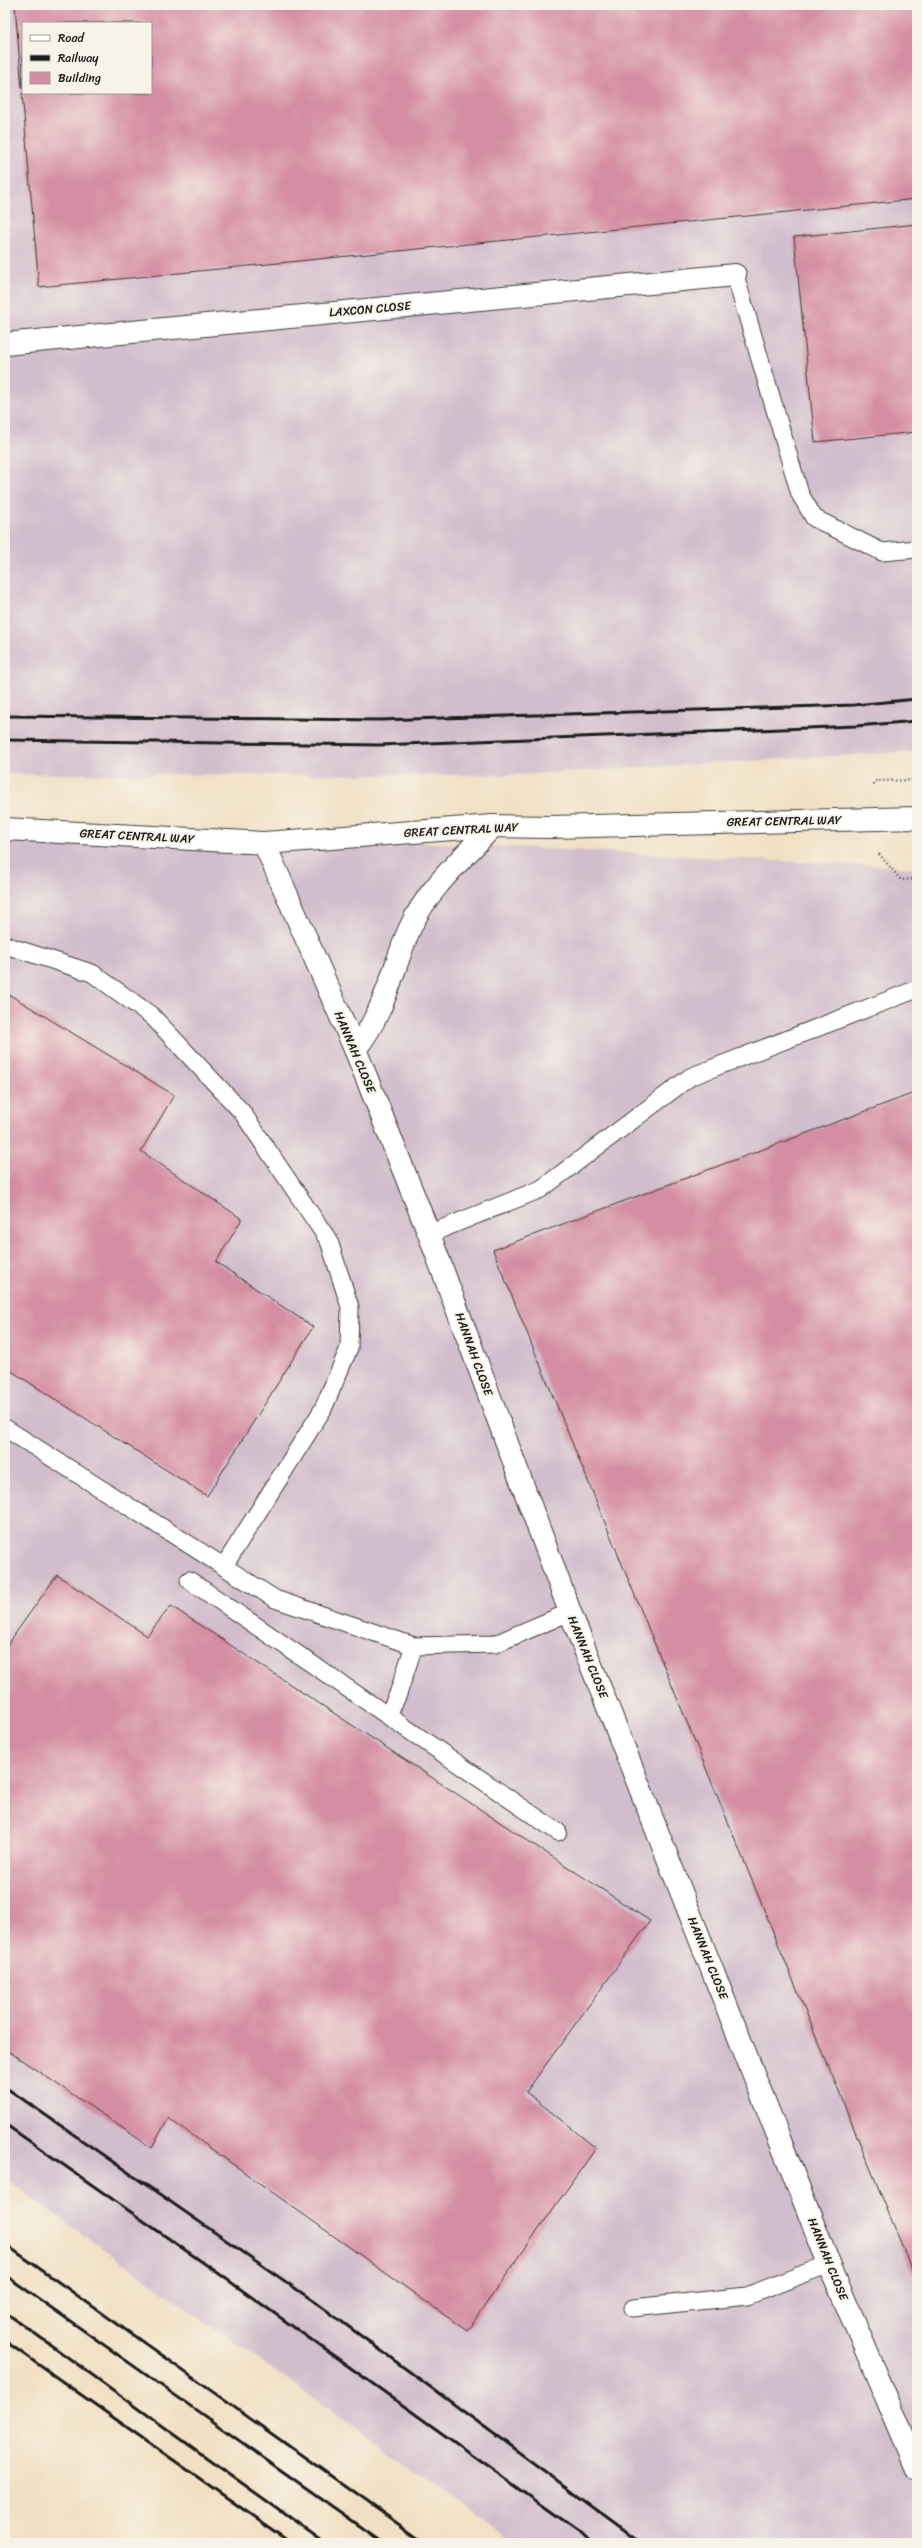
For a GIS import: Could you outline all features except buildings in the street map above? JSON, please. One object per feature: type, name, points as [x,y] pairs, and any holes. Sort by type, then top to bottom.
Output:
[{"type":"street","name":"LAXCON CLOSE","points":[[5,344],[735,275]]},
{"type":"street","name":"GREAT CENTRAL WAY","points":[[5,829],[264,843],[493,826],[550,827],[917,818]]},
{"type":"street","points":[[355,1049],[368,1033],[376,1016],[409,930],[420,910],[433,890],[493,826]]},
{"type":"street","name":"HANNAH CLOSE","points":[[264,843],[355,1049],[429,1234],[570,1612],[829,2264],[917,2469]]},
{"type":"lane","points":[[735,275],[800,494],[814,518],[882,552],[917,549]]},
{"type":"lane","points":[[5,945],[92,973],[152,1016],[242,1112],[329,1241],[350,1307],[349,1348],[323,1409],[224,1566]]},
{"type":"lane","points":[[429,1234],[541,1189],[690,1077],[917,989]]},
{"type":"lane","points":[[5,1428],[275,1598],[414,1646],[495,1644],[570,1612]]},
{"type":"lane","points":[[189,1580],[558,1832]]},
{"type":"lane","points":[[388,1716],[398,1694],[414,1646]]},
{"type":"lane","points":[[633,2308],[748,2296],[829,2264]]},
{"type":"path","points":[[875,781],[917,780]]},
{"type":"path","points":[[901,880],[917,879]]},
{"type":"shaded area","points":[[5,5],[917,5],[917,751],[512,775],[5,774]]},
{"type":"shaded area","points":[[5,821],[917,868],[917,2543],[518,2543],[5,2179]]},
{"type":"railway","points":[[5,716],[379,720],[854,705],[917,699]]},
{"type":"railway","points":[[5,740],[380,745],[856,726],[917,721]]},
{"type":"railway","points":[[5,2087],[315,2302],[642,2543]]},
{"type":"railway","points":[[5,2124],[218,2273],[595,2543]]},
{"type":"railway","points":[[5,2244],[425,2543]]},
{"type":"railway","points":[[5,2275],[384,2543]]},
{"type":"railway","points":[[5,2312],[325,2543]]},
{"type":"railway","points":[[5,2341],[291,2543]]}]
